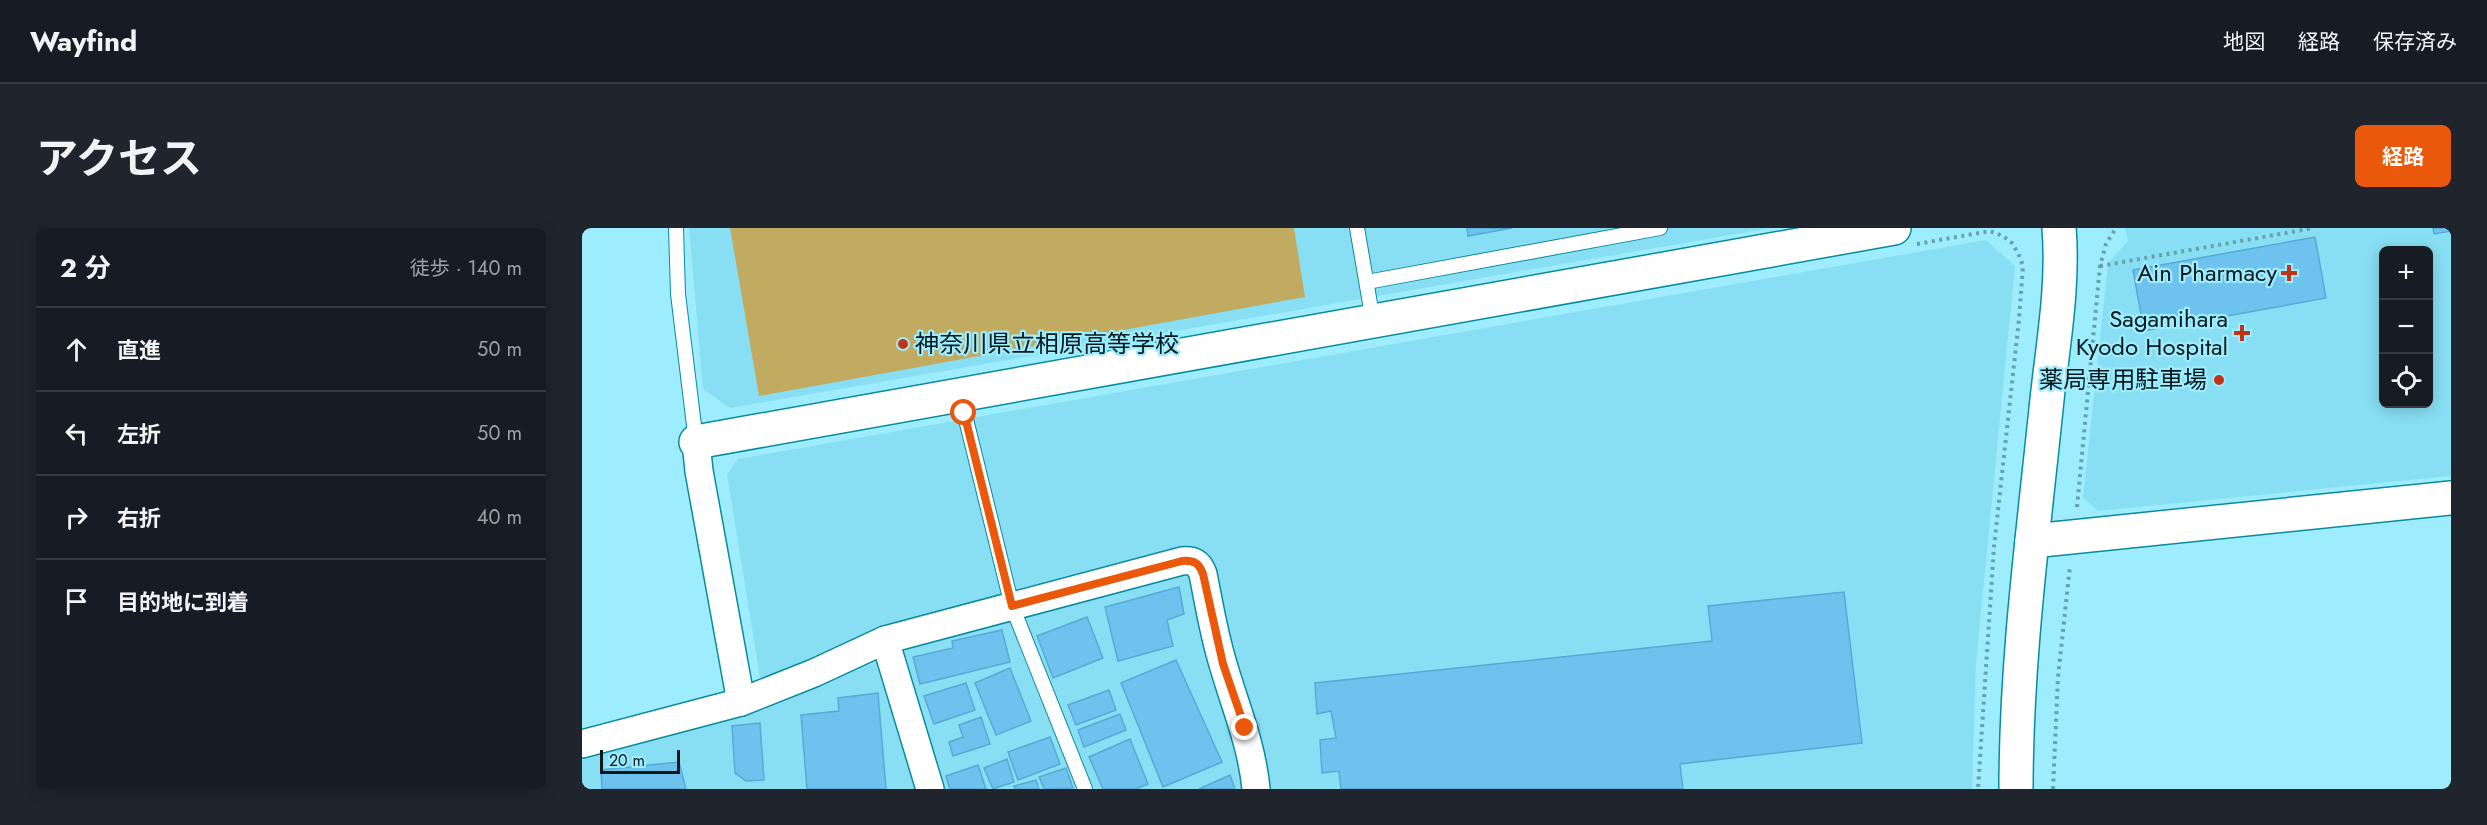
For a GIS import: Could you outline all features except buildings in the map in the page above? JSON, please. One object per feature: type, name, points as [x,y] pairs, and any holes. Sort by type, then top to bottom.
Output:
[{"type":"street","points":[[2016,789],[2021,667],[2032,541],[2060,284],[2059,228]]},
{"type":"street","points":[[741,702],[699,471],[696,442],[1373,321],[1901,237]]},
{"type":"street","points":[[2032,541],[2451,498]]},
{"type":"street","points":[[582,744],[741,702],[814,673],[885,640],[1192,560],[1200,565],[1223,664],[1247,737],[1256,789]]},
{"type":"street","points":[[885,640],[930,789]]},
{"type":"lane","points":[[676,228],[678,294],[696,442]]},
{"type":"lane","points":[[1357,228],[1373,321]]},
{"type":"lane","points":[[1367,282],[1660,228]]},
{"type":"lane","points":[[960,395],[1012,606],[1085,789]]},
{"type":"path","points":[[2076,516],[2100,266],[2106,244],[2116,228]]},
{"type":"path","points":[[2100,266],[2314,228]]},
{"type":"path","points":[[1901,237],[1990,231],[2003,236],[2012,243],[2023,266],[1993,557],[1978,789]]},
{"type":"path","points":[[2053,789],[2058,677],[2072,556]]},
{"type":"shaded area","name":"神奈川県立相原高等学校","points":[[689,228],[1771,228],[730,408],[703,389]]},
{"type":"shaded area","name":"神奈川県立相原高等学校","points":[[730,228],[1294,228],[1305,297],[759,396]]},
{"type":"shaded area","name":"Sagamihara Kyodo Hospital","points":[[2125,228],[2451,228],[2451,476],[2098,511],[2083,498],[2108,263],[2128,241]]},
{"type":"shaded area","points":[[1986,240],[2015,266],[1976,663],[1972,789],[582,789],[582,760],[765,709],[727,474],[738,459]]},
{"type":"place","name":"Ain Pharmacy","points":[[2289,273]]},
{"type":"place","name":"Sagamihara Kyodo Hospital","points":[[2242,333]]},
{"type":"place","name":"神奈川県立相原高等学校","points":[[903,344]]},
{"type":"place","name":"薬局専用駐車場","points":[[2219,380]]},
{"type":"route","points":[[964,413],[1012,606],[1192,560],[1200,565],[1203,574],[1223,664],[1245,728]]}]
